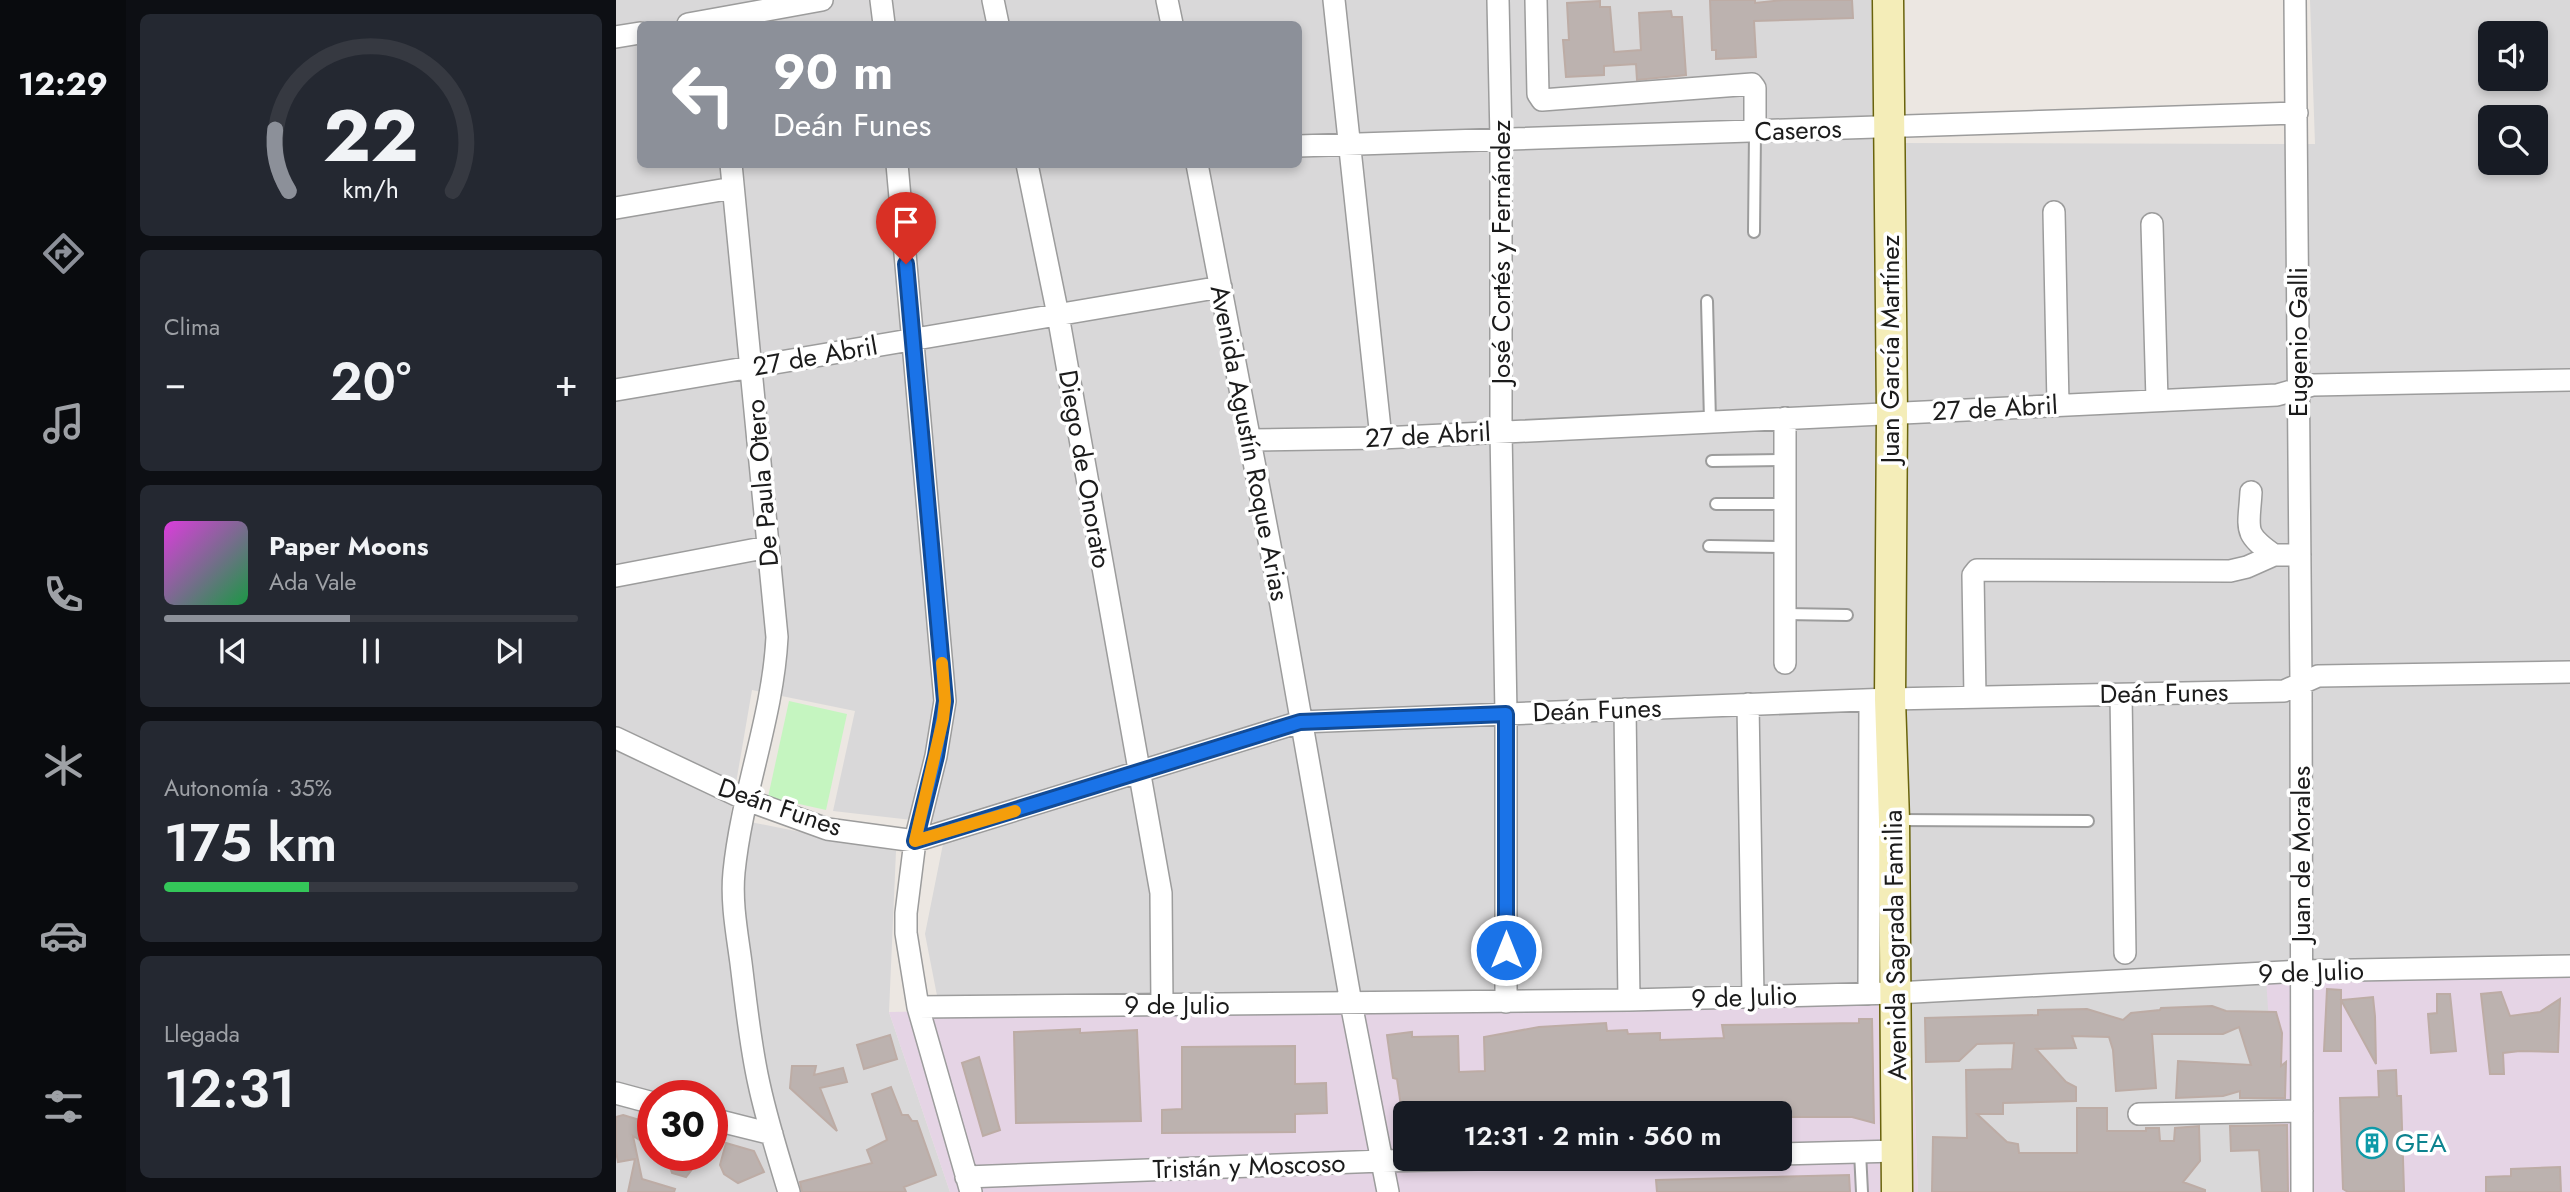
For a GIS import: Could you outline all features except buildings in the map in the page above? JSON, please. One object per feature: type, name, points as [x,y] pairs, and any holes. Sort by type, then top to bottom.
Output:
[{"type":"main road","name":"Juan García Martínez","points":[[1880,699],[1892,414],[1888,0]]},
{"type":"main road","name":"Avenida Sagrada Familia","points":[[1880,699],[1894,820],[1882,994],[1897,1151],[1897,1192]]},
{"type":"street","points":[[704,0],[713,21]]},
{"type":"street","points":[[718,21],[822,0]]},
{"type":"street","points":[[881,0],[884,21]]},
{"type":"street","points":[[993,0],[997,21]]},
{"type":"street","points":[[1167,0],[1171,21]]},
{"type":"street","points":[[1334,0],[1381,438]]},
{"type":"street","name":"José Cortés y Fernández","points":[[1498,0],[1506,714],[1506,1002]]},
{"type":"street","points":[[1536,0],[1538,94],[1542,100],[1752,84],[1755,88],[1755,132]]},
{"type":"street","name":"Eugenio Galli","points":[[2295,0],[2301,684]]},
{"type":"street","points":[[616,37],[637,34]]},
{"type":"street","name":"Caseros","points":[[1302,146],[2297,113]]},
{"type":"street","name":"De Paula Otero","points":[[731,168],[777,636],[769,706],[734,869],[734,903],[750,1041],[772,1135],[789,1192]]},
{"type":"street","points":[[897,168],[945,701],[936,756],[915,841],[906,913],[909,959],[918,1007],[969,1184]]},
{"type":"street","name":"Diego de Onorato","points":[[1028,168],[1058,315],[1161,893],[1162,1005]]},
{"type":"street","name":"Avenida Agustín Roque Arias","points":[[1198,168],[1276,577],[1351,1003],[1388,1192]]},
{"type":"street","points":[[616,208],[733,188]]},
{"type":"street","points":[[2054,212],[2058,404]]},
{"type":"street","points":[[2152,224],[2157,400]]},
{"type":"street","name":"27 de Abril","points":[[616,390],[1221,287]]},
{"type":"street","name":"27 de Abril","points":[[1250,440],[1381,438],[2277,395],[2313,385],[2570,380]]},
{"type":"street","points":[[1785,418],[1785,663]]},
{"type":"street","points":[[2251,492],[2249,530],[2254,542],[2274,555]]},
{"type":"street","points":[[616,576],[768,547]]},
{"type":"street","points":[[1975,697],[1973,575],[1977,570],[2230,571],[2274,555],[2300,555]]},
{"type":"street","name":"Deán Funes","points":[[616,738],[747,800],[827,829],[915,841],[1300,722],[1880,699],[2284,691],[2318,676],[2570,672]]},
{"type":"street","name":"Juan de Morales","points":[[2301,684],[2302,1192]]},
{"type":"street","points":[[2121,695],[2125,953]]},
{"type":"street","points":[[1880,699],[1882,994]]},
{"type":"street","points":[[1748,704],[1753,997]]},
{"type":"street","points":[[1625,709],[1629,1000]]},
{"type":"street","name":"9 de Julio","points":[[918,1007],[1506,1002],[1882,994],[2301,971],[2570,966]]},
{"type":"street","points":[[616,1093],[637,1099]]},
{"type":"street","points":[[2139,1114],[2302,1111]]},
{"type":"street","points":[[728,1123],[772,1135]]},
{"type":"street","points":[[1792,1154],[1897,1151]]},
{"type":"street","name":"Tristán y Moscoso","points":[[969,1184],[1393,1161]]},
{"type":"lane","points":[[1754,232],[1755,132]]},
{"type":"lane","points":[[1707,301],[1710,421]]},
{"type":"lane","points":[[1712,461],[1785,460]]},
{"type":"lane","points":[[1716,504],[1785,503]]},
{"type":"lane","points":[[1709,546],[1784,547]]},
{"type":"lane","points":[[1785,614],[1847,615]]},
{"type":"lane","points":[[1894,820],[2088,821]]},
{"type":"lane","points":[[1860,1152],[1862,1192]]},
{"type":"shaded area","points":[[616,0],[1877,0],[1876,143],[2315,144],[2310,0],[2570,0],[2570,956],[2280,1192],[1918,1192],[1911,1009],[940,1011],[925,934],[947,824],[833,811],[855,711],[752,690],[730,818],[896,851],[889,1012],[950,1192],[616,1192]]},
{"type":"shaded area","points":[[2570,956],[2570,1192],[2280,1192],[2265,963]]},
{"type":"shaded area","points":[[1896,993],[1911,1009],[1918,1192],[950,1192],[889,1012]]},
{"type":"green space","points":[[789,701],[847,714],[826,810],[768,797]]},
{"type":"slow traffic","points":[[942,663],[945,701],[943,719],[915,841],[1015,811]]},
{"type":"place","name":"GEA","points":[[2372,1143]]},
{"type":"route","points":[[906,264],[945,701],[936,756],[915,841],[1300,722],[1506,714],[1506,950]]}]
